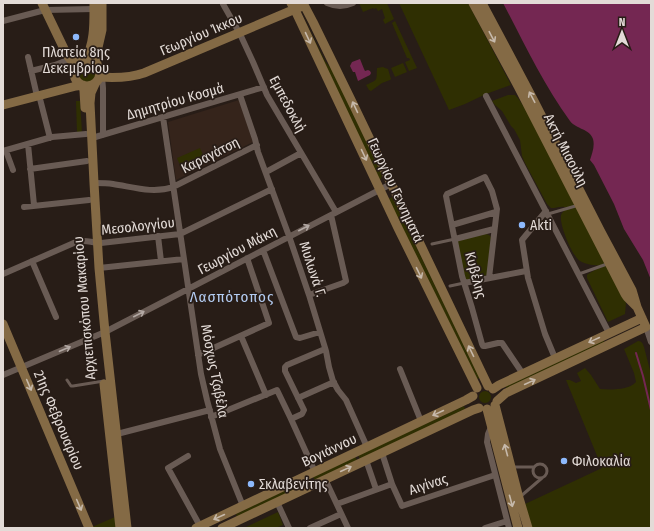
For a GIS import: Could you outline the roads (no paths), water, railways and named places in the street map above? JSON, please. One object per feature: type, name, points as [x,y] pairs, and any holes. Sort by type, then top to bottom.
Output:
[{"type":"street","points":[[102,3],[102,30],[96,56],[100,71],[99,79],[91,91],[90,96],[89,136],[94,183],[94,242],[99,268],[103,333],[127,528]]},
{"type":"street","points":[[327,3],[341,7],[353,3]]},
{"type":"street","name":"Ακτή Μιαούλη","points":[[473,3],[518,86],[627,297],[637,307]]},
{"type":"street","name":"Ακτή Μιαούλη","points":[[482,3],[632,290],[637,307],[646,327]]},
{"type":"street","name":"Εμπεδοκλή","points":[[223,4],[240,34],[267,95],[301,153],[333,213],[346,281],[309,295]]},
{"type":"street","name":"Γεωργίου Ίκκου","points":[[99,79],[132,76],[144,73],[240,34],[293,6],[306,4]]},
{"type":"street","name":"Γεωργίου Γεννηματά","points":[[306,4],[391,184],[491,387]]},
{"type":"street","points":[[43,6],[78,61]]},
{"type":"street","points":[[3,20],[43,6],[94,6],[94,24],[90,49],[78,61],[74,69],[74,76],[77,82],[82,85]]},
{"type":"street","name":"Γεωργίου Γεννηματά","points":[[293,6],[475,392]]},
{"type":"street","points":[[28,57],[50,138]]},
{"type":"street","points":[[31,71],[78,61],[92,60],[97,64]]},
{"type":"street","points":[[3,105],[82,85],[92,85],[99,79]]},
{"type":"street","points":[[99,79],[103,88],[103,135]]},
{"type":"street","name":"Αρχιεπισκόπου Μακαρίου","points":[[82,85],[89,136],[87,161],[89,200],[103,333],[104,381],[120,528]]},
{"type":"street","name":"Δημητρίου Κοσμά","points":[[4,151],[50,138],[103,135],[264,87]]},
{"type":"street","name":"Μυλωνά Γ.","points":[[240,95],[258,152],[309,295],[334,382],[346,400],[367,447]]},
{"type":"street","points":[[486,96],[609,333]]},
{"type":"street","name":"Μόσχως Τζαβέλα","points":[[163,117],[201,374],[210,414],[222,454],[243,506]]},
{"type":"street","points":[[28,144],[34,205]]},
{"type":"street","name":"Καραγάτση","points":[[94,183],[164,190],[173,187],[257,145]]},
{"type":"street","points":[[4,151],[13,170]]},
{"type":"street","points":[[266,172],[301,153]]},
{"type":"street","points":[[30,168],[87,161]]},
{"type":"street","name":"Κυβέλης","points":[[496,212],[492,191],[485,177],[447,195],[464,283],[482,345],[485,346],[498,342],[502,343],[523,374]]},
{"type":"street","name":"Γεωργίου Μάκη","points":[[3,375],[103,333],[391,184]]},
{"type":"street","name":"Μεσολογγίου","points":[[3,274],[81,241],[86,240],[94,242],[180,234],[272,189]]},
{"type":"street","points":[[24,207],[89,200]]},
{"type":"street","points":[[452,225],[496,212],[489,278]]},
{"type":"street","points":[[547,212],[522,240],[526,271],[545,334],[556,358]]},
{"type":"street","points":[[455,239],[494,230]]},
{"type":"street","points":[[158,236],[161,261]]},
{"type":"street","points":[[263,250],[296,337],[300,338],[320,332]]},
{"type":"street","points":[[198,355],[269,324],[247,258]]},
{"type":"street","points":[[99,268],[184,259]]},
{"type":"street","points":[[32,261],[56,317]]},
{"type":"street","points":[[464,283],[526,271]]},
{"type":"street","name":"Βογιάννου","points":[[198,527],[466,400],[482,385],[491,387],[499,385],[642,318]]},
{"type":"street","name":"21ης Φεβρουαρίου","points":[[4,327],[89,528]]},
{"type":"street","points":[[646,327],[651,342]]},
{"type":"street","name":"Βογιάννου","points":[[228,527],[325,479],[473,410],[489,406],[506,393],[646,327]]},
{"type":"street","points":[[241,336],[266,395]]},
{"type":"street","points":[[291,419],[302,414],[304,409],[286,373],[285,367],[325,349]]},
{"type":"street","points":[[400,369],[421,421]]},
{"type":"street","points":[[298,398],[334,382]]},
{"type":"street","points":[[491,387],[497,394],[489,406],[492,426],[518,528]]},
{"type":"street","points":[[116,434],[210,414],[277,390],[315,472]]},
{"type":"street","points":[[475,392],[474,403],[489,406]]},
{"type":"street","points":[[489,406],[511,467],[528,528]]},
{"type":"street","points":[[492,426],[488,434],[487,442],[509,528]]},
{"type":"street","points":[[382,453],[392,484]]},
{"type":"street","points":[[188,456],[168,468],[198,527]]},
{"type":"street","points":[[366,460],[376,490]]},
{"type":"street","name":"Αιγίνας","points":[[337,504],[392,484],[402,506],[495,475]]},
{"type":"street","points":[[325,479],[348,528]]},
{"type":"street","points":[[277,502],[287,527]]},
{"type":"street","points":[[310,528],[341,514]]},
{"type":"street","points":[[484,528],[507,521]]},
{"type":"lane","points":[[547,212],[579,205]]},
{"type":"lane","points":[[432,244],[455,239]]},
{"type":"lane","points":[[579,274],[609,263]]},
{"type":"lane","points":[[450,286],[464,283]]},
{"type":"lane","points":[[67,380],[71,386],[104,381]]},
{"type":"lane","points":[[511,467],[534,467],[541,464],[547,468],[546,476],[519,498]]},
{"type":"lane","points":[[534,467],[534,475],[537,478],[542,478]]},
{"type":"waterway","points":[[636,353],[651,410]]},
{"type":"place","name":"Πλατεία 8ης Δεκεμβρίου","points":[[76,37]]},
{"type":"place","name":"Akti","points":[[522,225]]},
{"type":"place","name":"Φιλοκαλία","points":[[564,461]]},
{"type":"place","name":"Σκλαβενίτης","points":[[251,484]]},
{"type":"district","name":"Λασπότοπος","points":[[232,297]]}]
